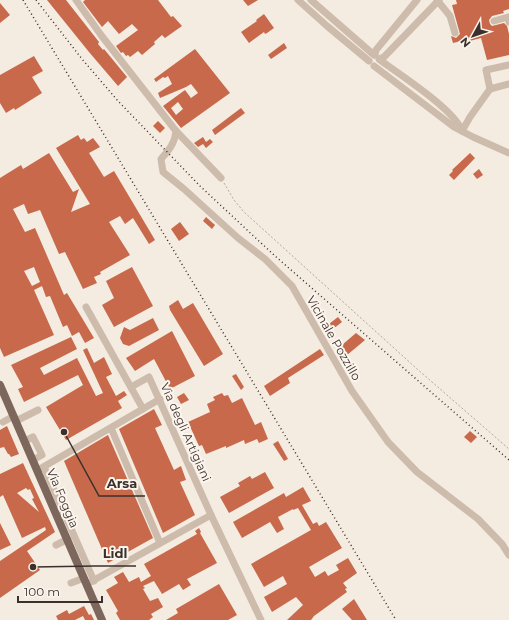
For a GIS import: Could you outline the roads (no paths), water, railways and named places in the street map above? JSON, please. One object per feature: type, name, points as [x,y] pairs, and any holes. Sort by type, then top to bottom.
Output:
[{"type":"main road","name":"Via Foggia","points":[[0,385],[33,460],[41,468],[68,539],[88,581],[102,620]]},
{"type":"street","points":[[76,0],[101,35],[176,131],[221,178]]},
{"type":"street","points":[[298,0],[371,63],[442,118],[473,137],[509,153]]},
{"type":"street","points":[[311,0],[377,57],[447,110],[458,122],[462,131]]},
{"type":"street","points":[[377,57],[376,50],[417,0]]},
{"type":"street","points":[[371,63],[369,58],[384,57],[438,0],[450,16],[455,33]]},
{"type":"street","points":[[494,21],[508,17],[509,22]]},
{"type":"street","points":[[490,89],[486,70],[509,65]]},
{"type":"street","points":[[462,131],[490,89],[509,84]]},
{"type":"street","name":"Vicinale Pozzillo","points":[[176,131],[176,140],[161,159],[163,172],[189,193],[238,238],[266,259],[292,286],[352,391],[388,442],[417,472],[461,508],[478,519],[502,544],[509,555]]},
{"type":"street","points":[[86,307],[143,409]]},
{"type":"street","name":"Via degli Artigiani","points":[[131,387],[149,378],[160,399],[211,515],[261,620]]},
{"type":"street","points":[[88,581],[41,468],[160,399]]},
{"type":"street","points":[[3,422],[38,410]]},
{"type":"street","points":[[111,428],[160,543]]},
{"type":"street","points":[[71,583],[88,581],[211,515]]},
{"type":"street","points":[[56,545],[68,539]]},
{"type":"railway","points":[[23,0],[396,620]]},
{"type":"railway","points":[[36,0],[82,59],[118,101],[200,186],[275,256],[509,460]]},
{"type":"place","name":"Arsa","points":[[64,432]]},
{"type":"place","name":"Lidl","points":[[33,567]]}]
